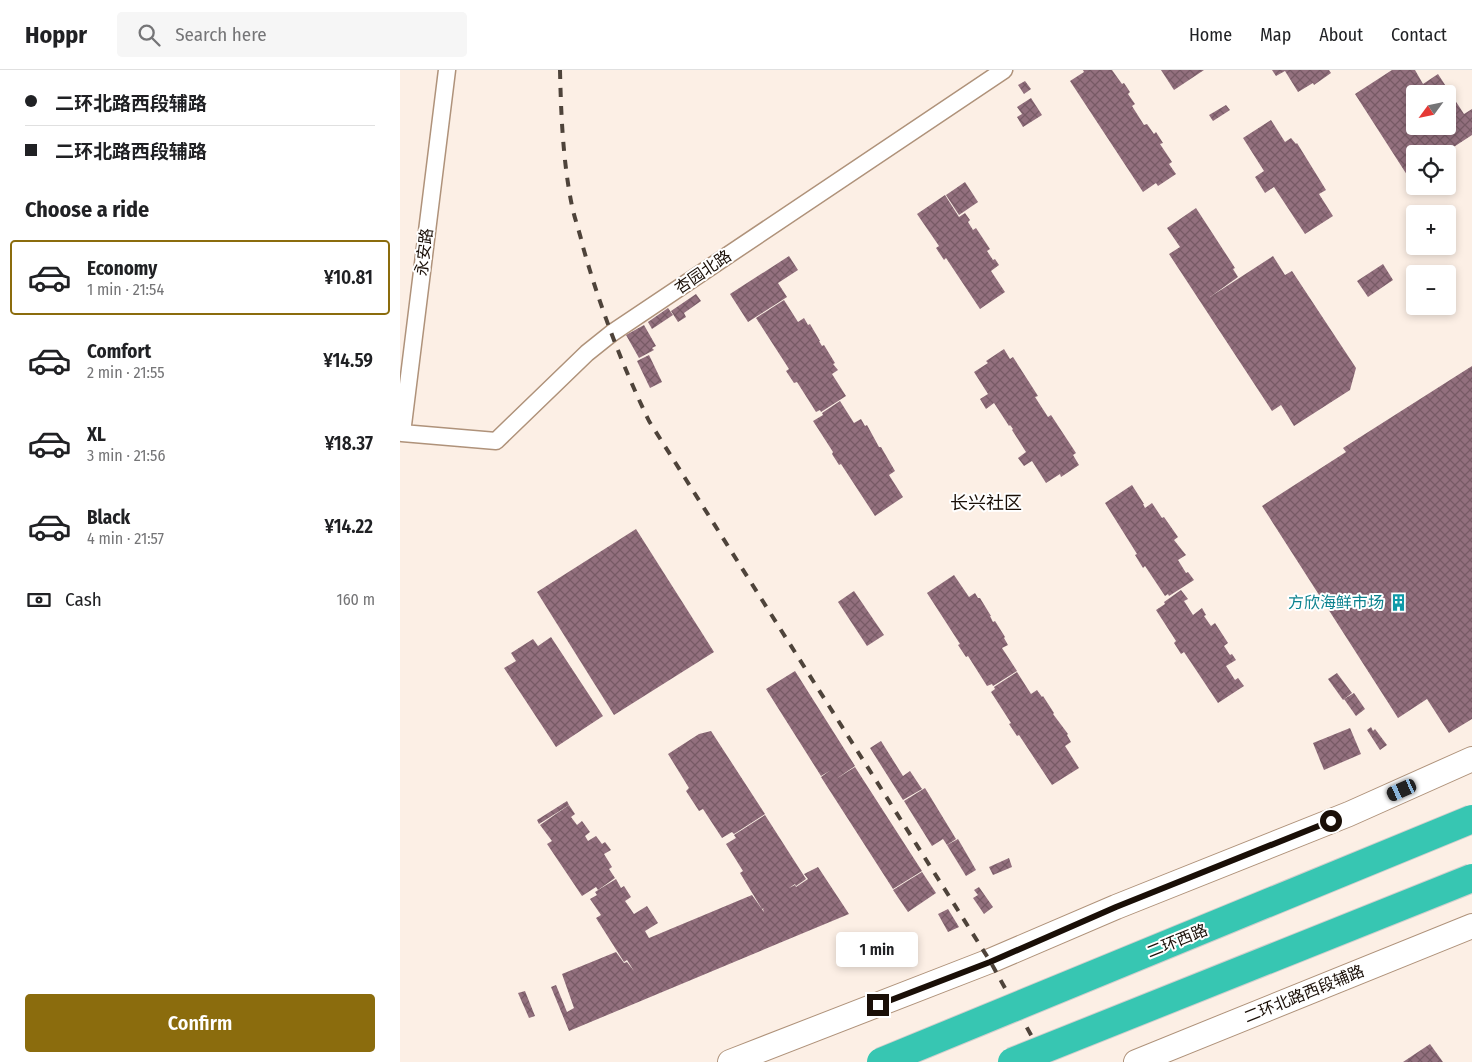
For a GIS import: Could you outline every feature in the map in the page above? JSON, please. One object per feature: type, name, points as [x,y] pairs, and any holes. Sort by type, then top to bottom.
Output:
[{"type":"highway","name":"二环西路","points":[[881,1062],[1472,819]]},
{"type":"highway","points":[[1012,1062],[1472,878]]},
{"type":"main road","points":[[730,1062],[990,962],[1116,907],[1348,814],[1472,759]]},
{"type":"main road","name":"二环北路西段辅路","points":[[1136,1062],[1472,926]]},
{"type":"street","name":"永安路","points":[[402,434],[447,70]]},
{"type":"street","name":"杏园北路","points":[[402,434],[496,441],[587,353],[612,333],[1004,70]]},
{"type":"building","points":[[1083,70],[1112,70],[1122,84],[1124,83],[1130,92],[1128,94],[1135,104],[1132,106],[1144,125],[1147,124],[1154,134],[1156,132],[1163,143],[1160,144],[1172,162],[1169,164],[1176,174],[1158,186],[1156,183],[1143,192],[1070,81],[1084,72]]},
{"type":"building","points":[[1161,70],[1204,70],[1174,90]]},
{"type":"building","points":[[1272,70],[1329,70],[1331,73],[1314,85],[1313,83],[1298,92],[1285,71],[1276,76]]},
{"type":"building","points":[[1392,70],[1415,70],[1423,84],[1438,74],[1445,85],[1406,85],[1406,135],[1456,135],[1456,102],[1464,114],[1472,109],[1472,135],[1456,145],[1406,145],[1406,173],[1355,94]]},
{"type":"building","points":[[1025,81],[1031,89],[1024,94],[1018,85]]},
{"type":"building","points":[[1031,98],[1042,115],[1023,127],[1017,117],[1022,114],[1017,107]]},
{"type":"building","points":[[1226,105],[1230,110],[1213,121],[1209,115]]},
{"type":"building","points":[[1271,120],[1285,142],[1291,138],[1297,143],[1326,190],[1319,194],[1333,216],[1305,234],[1274,187],[1265,193],[1255,177],[1264,171],[1243,138]]},
{"type":"building","points":[[965,182],[978,202],[959,215],[946,195]]},
{"type":"building","points":[[945,195],[959,217],[965,213],[970,220],[968,222],[973,230],[976,228],[990,249],[987,251],[999,265],[991,271],[1005,292],[980,309],[946,258],[944,260],[936,248],[939,246],[917,214]]},
{"type":"building","points":[[1196,208],[1235,268],[1233,269],[1238,277],[1210,297],[1273,256],[1285,275],[1292,271],[1356,368],[1350,390],[1294,426],[1281,405],[1272,411],[1169,254],[1180,247],[1167,228]]},
{"type":"building","points":[[789,256],[798,270],[778,283],[787,297],[748,322],[730,294]]},
{"type":"building","points":[[1383,264],[1393,280],[1368,297],[1357,281]]},
{"type":"building","points":[[696,294],[701,301],[684,313],[686,317],[678,322],[671,311]]},
{"type":"building","points":[[784,300],[798,322],[804,318],[808,325],[810,324],[838,370],[832,374],[846,396],[821,412],[820,410],[816,412],[797,382],[794,383],[786,371],[789,369],[756,318]]},
{"type":"building","points":[[668,308],[673,315],[652,329],[648,322]]},
{"type":"building","points":[[644,325],[656,346],[652,348],[654,350],[639,358],[626,335]]},
{"type":"building","points":[[1004,349],[1010,359],[1013,357],[1038,396],[1035,397],[1048,417],[1051,415],[1076,453],[1073,455],[1079,465],[1061,477],[1060,474],[1046,483],[1032,461],[1024,466],[1018,458],[1026,452],[1013,429],[994,403],[986,409],[980,399],[988,394],[974,372]]},
{"type":"building","points":[[649,355],[662,382],[650,388],[637,361]]},
{"type":"building","name":"方欣海鲜市场","points":[[1472,366],[1472,719],[1449,733],[1427,699],[1398,718],[1262,506],[1346,452],[1343,448]]},
{"type":"building","points":[[840,401],[854,423],[861,419],[865,426],[867,425],[895,471],[889,475],[903,497],[875,516],[841,464],[839,465],[813,421]]},
{"type":"building","points":[[1132,485],[1145,508],[1152,503],[1162,518],[1164,517],[1178,537],[1174,540],[1186,555],[1178,560],[1186,573],[1188,572],[1194,580],[1169,596],[1168,594],[1165,596],[1145,566],[1143,568],[1135,555],[1137,554],[1105,503]]},
{"type":"building","points":[[636,529],[714,652],[614,715],[537,592]]},
{"type":"building","points":[[954,575],[969,597],[975,593],[980,598],[993,622],[995,621],[1005,637],[1008,645],[1002,648],[1017,671],[993,686],[992,684],[987,686],[968,656],[966,657],[958,645],[960,644],[927,593]]},
{"type":"building","points":[[1181,590],[1188,599],[1184,601],[1193,615],[1202,608],[1206,615],[1204,616],[1211,626],[1215,623],[1228,643],[1224,646],[1236,660],[1226,666],[1235,680],[1238,678],[1244,686],[1218,703],[1184,652],[1181,654],[1174,643],[1176,641],[1156,610]]},
{"type":"building","points":[[854,591],[884,635],[867,646],[838,602]]},
{"type":"building","points":[[551,637],[603,716],[556,747],[504,668],[516,661],[511,653],[533,639],[538,646]]},
{"type":"building","points":[[795,671],[855,766],[836,779],[855,767],[922,871],[893,889],[821,777],[831,770],[821,776],[766,689]]},
{"type":"building","points":[[1017,672],[1031,694],[1037,690],[1043,696],[1053,714],[1068,734],[1071,742],[1065,746],[1079,768],[1052,785],[1019,735],[1017,736],[1009,724],[1011,723],[991,692],[995,689],[994,687]]},
{"type":"building","points":[[1337,673],[1352,693],[1343,700],[1328,679]]},
{"type":"building","points":[[1354,693],[1365,709],[1356,716],[1344,699]]},
{"type":"building","points":[[1371,727],[1373,731],[1375,729],[1387,745],[1380,750],[1367,730]]},
{"type":"building","points":[[1350,728],[1361,754],[1324,770],[1313,743]]},
{"type":"building","points":[[711,731],[765,814],[734,834],[732,832],[722,838],[703,809],[699,811],[686,791],[689,788],[668,754],[699,734]]},
{"type":"building","points":[[881,741],[903,776],[910,771],[922,789],[903,800],[870,748]]},
{"type":"building","points":[[925,788],[956,839],[947,845],[943,839],[932,846],[904,801]]},
{"type":"building","points":[[567,801],[569,805],[539,824],[537,820]]},
{"type":"building","points":[[569,805],[575,814],[571,817],[577,825],[582,821],[590,832],[585,836],[588,841],[596,836],[602,844],[605,842],[611,850],[604,854],[612,867],[609,869],[615,878],[598,890],[596,887],[582,896],[547,844],[552,841],[540,825]]},
{"type":"building","points":[[765,815],[806,879],[796,886],[795,884],[789,888],[795,885],[796,887],[808,879],[804,874],[818,867],[849,914],[569,1031],[551,987],[556,985],[567,1012],[574,1008],[562,974],[616,952],[624,963],[627,962],[634,971],[627,960],[624,962],[596,918],[601,915],[590,899],[597,895],[595,892],[616,879],[621,888],[624,886],[631,897],[625,901],[634,914],[647,906],[658,923],[645,931],[649,938],[752,895],[764,912],[764,908],[762,909],[740,873],[743,871],[726,844],[736,838],[734,835]]},
{"type":"building","points":[[958,839],[976,870],[966,876],[947,845]]},
{"type":"building","points":[[1009,858],[1012,867],[993,875],[989,867]]},
{"type":"building","points":[[922,872],[936,893],[908,912],[893,890]]},
{"type":"building","points":[[979,887],[993,907],[984,914],[973,898],[978,895],[974,890]]},
{"type":"building","points":[[948,909],[959,927],[948,932],[938,914]]},
{"type":"building","points":[[525,991],[535,1016],[529,1018],[518,993]]},
{"type":"building","points":[[1430,1044],[1443,1062],[1403,1062]]},
{"type":"railway","points":[[560,70],[565,155],[573,211],[604,314],[649,421],[990,961],[1046,1062]]},
{"type":"place","name":"方欣海鲜市场","points":[[1398,602]]},
{"type":"district","name":"长兴社区","points":[[986,503]]},
{"type":"route","points":[[878,1005],[990,962],[1116,907],[1331,821]]}]
